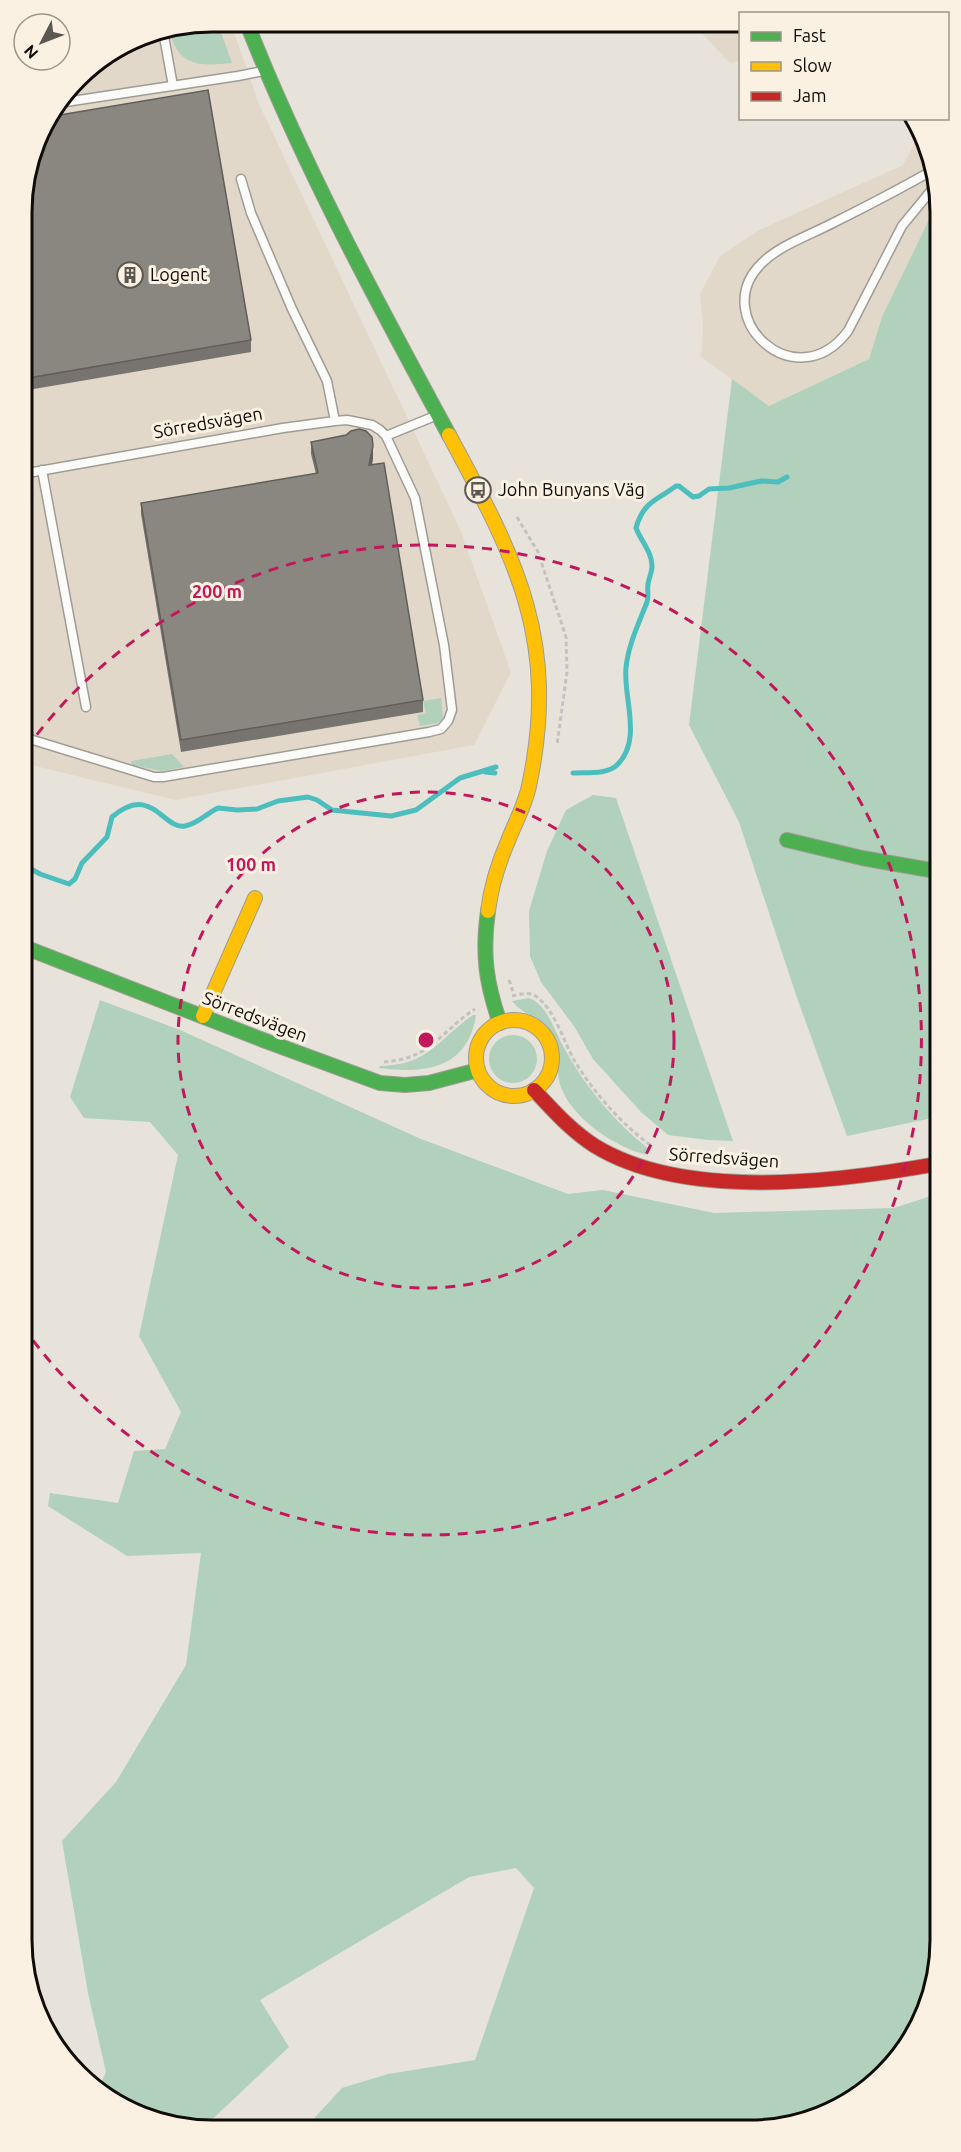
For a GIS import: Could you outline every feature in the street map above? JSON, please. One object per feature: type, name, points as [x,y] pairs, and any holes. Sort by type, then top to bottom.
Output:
[{"type":"street","points":[[250,32],[264,70],[301,150],[515,566],[525,593],[539,655],[541,696],[528,791],[498,867],[488,911],[486,961],[492,1002],[500,1023]]},
{"type":"street","points":[[787,840],[862,858],[930,870]]},
{"type":"street","points":[[203,1016],[255,898]]},
{"type":"street","name":"Sörredsvägen","points":[[32,950],[356,1076],[390,1085],[420,1085],[478,1070]]},
{"type":"street","points":[[514,1020],[527,1023],[539,1030],[547,1041],[551,1054],[550,1068],[544,1080],[534,1090],[519,1095],[501,1094],[487,1085],[478,1070],[476,1053],[480,1042],[490,1028],[500,1023],[514,1020]]},
{"type":"street","name":"Sörredsvägen","points":[[534,1090],[563,1122],[604,1151],[646,1168],[673,1175],[720,1180],[815,1180],[874,1175],[929,1165]]},
{"type":"lane","points":[[164,38],[173,86]]},
{"type":"lane","points":[[69,101],[264,70]]},
{"type":"lane","points":[[925,175],[888,196],[788,246],[762,262],[749,282],[745,299],[749,324],[763,344],[785,356],[804,357],[819,354],[838,344],[848,331],[902,226],[928,193]]},
{"type":"lane","points":[[242,179],[256,224],[292,309],[327,381],[335,421]]},
{"type":"lane","points":[[32,740],[154,777],[163,777],[441,729],[448,721],[452,710],[444,645],[415,498],[386,436],[438,415]]},
{"type":"lane","name":"Sörredsvägen","points":[[32,472],[335,421],[347,420],[372,425],[386,436]]},
{"type":"lane","points":[[42,470],[86,707]]},
{"type":"path","points":[[513,512],[538,552],[566,637],[567,672],[556,751]]},
{"type":"path","points":[[508,971],[514,995]]},
{"type":"path","points":[[378,1062],[397,1060],[419,1053],[464,1016],[492,1002],[514,995],[532,994],[538,997],[551,1014],[574,1059],[599,1095],[633,1131],[659,1151]]},
{"type":"shaded area","points":[[199,32],[234,32],[259,104],[460,529],[511,672],[474,745],[175,800],[32,765],[32,199],[45,142],[56,121],[76,93],[102,69],[142,45],[165,38]]},
{"type":"shaded area","points":[[701,32],[739,32],[739,61],[730,63]]},
{"type":"shaded area","points":[[916,141],[928,188],[930,217],[882,317],[869,359],[769,406],[701,357],[703,325],[700,294],[720,256],[759,230],[903,165]]},
{"type":"green space","points":[[221,32],[232,63],[192,62],[184,58],[171,36],[176,35]]},
{"type":"green space","points":[[930,217],[929,1119],[847,1136],[796,995],[739,822],[689,725],[732,379],[769,406],[869,359],[882,317]]},
{"type":"green space","points":[[441,698],[443,719],[438,723],[420,726],[417,715],[426,713],[423,701]]},
{"type":"green space","points":[[172,754],[184,767],[162,771],[132,765],[131,761]]},
{"type":"green space","points":[[593,795],[616,798],[733,1141],[668,1135],[641,1112],[593,1059],[574,1026],[541,982],[530,956],[529,911],[547,851],[566,810]]},
{"type":"green space","points":[[529,998],[541,1006],[571,1061],[590,1089],[612,1115],[649,1149],[648,1155],[620,1145],[591,1126],[578,1114],[561,1086],[558,1072],[558,1049],[553,1036],[544,1025],[512,1001]]},
{"type":"green space","points":[[100,1000],[180,1030],[421,1139],[568,1194],[603,1190],[714,1213],[894,1208],[929,1196],[929,1953],[916,2010],[892,2050],[868,2076],[850,2090],[819,2107],[773,2119],[312,2120],[342,2088],[388,2074],[475,2060],[534,1888],[516,1868],[469,1877],[260,2000],[289,2047],[211,2120],[188,2119],[153,2111],[132,2102],[101,2082],[106,2072],[88,1993],[62,1841],[116,1782],[186,1665],[201,1553],[127,1556],[48,1506],[50,1493],[118,1503],[134,1451],[165,1449],[181,1412],[139,1336],[178,1155],[150,1122],[84,1118],[70,1097]]},
{"type":"green space","points":[[476,1015],[464,1047],[442,1064],[412,1070],[379,1068],[380,1066],[397,1065],[421,1056]]},
{"type":"green space","points":[[508,1035],[518,1035],[533,1045],[537,1059],[533,1073],[527,1079],[518,1083],[508,1083],[493,1073],[489,1064],[489,1054],[499,1039]]},
{"type":"building","name":"Logent","points":[[208,90],[251,340],[32,377],[33,188],[45,142],[60,115]]},
{"type":"building","points":[[359,429],[366,431],[372,437],[373,446],[369,465],[384,463],[423,700],[181,740],[141,503],[318,473],[311,442],[346,435]]},
{"type":"waterway","points":[[573,773],[602,772],[613,768],[625,755],[629,744],[627,659],[647,602],[652,568],[652,561],[636,528],[646,507],[676,486],[693,497],[709,489],[729,488],[761,481],[778,482],[787,477]]},
{"type":"waterway","points":[[32,870],[69,884],[75,879],[82,863],[107,837],[112,817],[126,808],[137,805],[147,806],[170,822],[185,826],[218,808],[257,809],[278,801],[308,797],[332,810],[391,816],[416,810],[460,778],[496,767]]},
{"type":"waterway","points":[[485,772],[495,773]]},
{"type":"traffic: fast","points":[[251,32],[316,179],[367,282],[449,435]]},
{"type":"traffic: fast","points":[[787,840],[862,858],[930,870]]},
{"type":"traffic: fast","points":[[488,911],[485,941],[486,968],[491,995],[500,1023]]},
{"type":"traffic: fast","points":[[32,950],[380,1083],[405,1085],[429,1083],[478,1070]]},
{"type":"traffic: slow","points":[[449,435],[512,562],[526,602],[535,643],[539,687],[537,734],[529,786],[498,867],[488,911]]},
{"type":"traffic: slow","points":[[203,1016],[255,898]]},
{"type":"traffic: slow","points":[[514,1020],[528,1023],[541,1031],[549,1044],[552,1058],[549,1072],[541,1085],[528,1093],[514,1096],[500,1093],[487,1085],[479,1072],[476,1058],[479,1044],[487,1031],[500,1023],[514,1020]]},
{"type":"traffic: jam","points":[[534,1090],[570,1127],[595,1146],[631,1163],[672,1175],[716,1181],[809,1181],[854,1177],[929,1165]]},
{"type":"place","name":"Logent","points":[[130,275]]},
{"type":"place","name":"John Bunyans Väg","points":[[478,490]]}]
